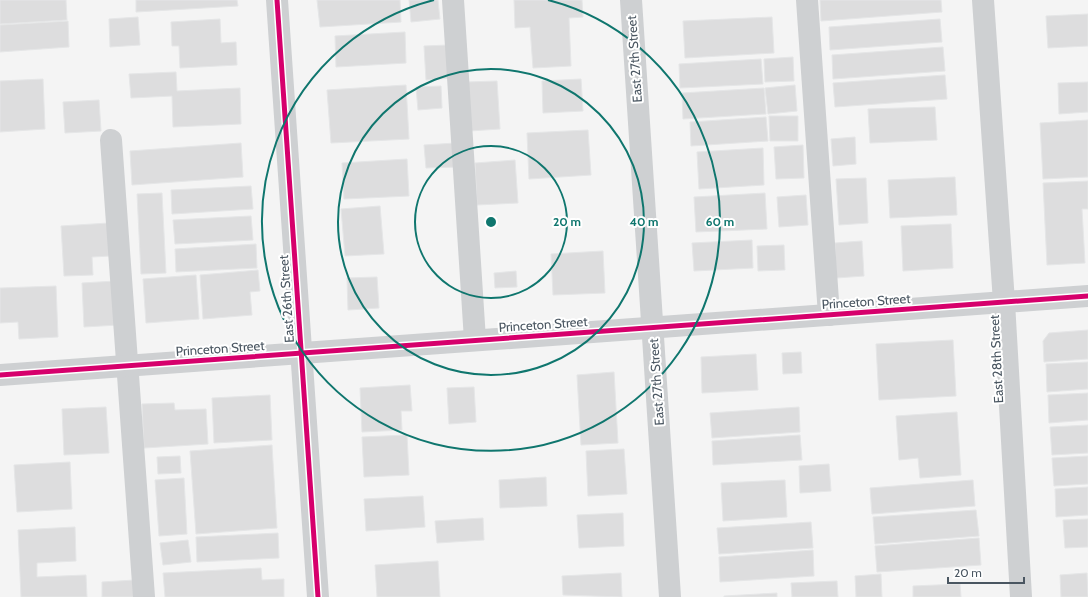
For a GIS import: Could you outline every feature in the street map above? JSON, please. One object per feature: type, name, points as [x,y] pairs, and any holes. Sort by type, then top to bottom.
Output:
[{"type":"street","name":"East 26th Street","points":[[277,0],[318,597]]},
{"type":"street","points":[[453,0],[475,340]]},
{"type":"street","name":"East 27th Street","points":[[631,0],[670,597]]},
{"type":"street","points":[[808,0],[829,315]]},
{"type":"street","name":"East 28th Street","points":[[983,0],[1004,302],[1021,597]]},
{"type":"street","points":[[111,140],[144,597]]},
{"type":"street","name":"Princeton Street","points":[[0,375],[1088,296]]},
{"type":"building","points":[[0,0],[66,0],[67,20],[0,24]]},
{"type":"building","points":[[136,0],[237,0],[238,6],[136,12]]},
{"type":"building","points":[[317,0],[400,0],[401,22],[320,27]]},
{"type":"building","points":[[409,0],[438,0],[440,19],[411,22]]},
{"type":"building","points":[[514,0],[582,0],[583,17],[569,18],[571,66],[533,68],[530,27],[515,28]]},
{"type":"building","points":[[820,0],[941,0],[942,12],[821,21]]},
{"type":"building","points":[[1088,14],[1088,46],[1048,48],[1046,16]]},
{"type":"building","points":[[138,17],[140,45],[110,47],[109,19]]},
{"type":"building","points":[[772,17],[774,53],[685,58],[683,21]]},
{"type":"building","points":[[220,19],[221,43],[236,42],[237,65],[180,68],[179,46],[172,46],[171,22]]},
{"type":"building","points":[[940,19],[942,42],[830,50],[829,27]]},
{"type":"building","points":[[68,21],[69,47],[0,52],[0,25]]},
{"type":"building","points":[[405,32],[406,63],[336,67],[335,36]]},
{"type":"building","points":[[449,45],[451,78],[426,80],[424,46]]},
{"type":"building","points":[[943,47],[945,71],[833,79],[832,55]]},
{"type":"building","points":[[793,57],[794,81],[765,82],[764,59]]},
{"type":"building","points":[[761,59],[763,84],[680,88],[679,64]]},
{"type":"building","points":[[176,72],[177,91],[240,88],[241,124],[173,127],[172,96],[131,98],[129,74]]},
{"type":"building","points":[[945,75],[947,99],[835,107],[833,83]]},
{"type":"building","points":[[43,79],[45,129],[0,132],[0,81]]},
{"type":"building","points":[[581,79],[583,111],[543,113],[542,81]]},
{"type":"building","points":[[497,81],[500,129],[469,131],[467,82]]},
{"type":"building","points":[[1088,82],[1088,112],[1059,114],[1058,83]]},
{"type":"building","points":[[406,85],[409,139],[331,143],[327,90]]},
{"type":"building","points":[[795,85],[797,111],[768,114],[765,88]]},
{"type":"building","points":[[441,86],[442,108],[418,110],[416,87]]},
{"type":"building","points":[[764,88],[766,114],[683,119],[682,93]]},
{"type":"building","points":[[99,100],[101,131],[65,133],[63,102]]},
{"type":"building","points":[[935,107],[937,140],[870,143],[868,109]]},
{"type":"building","points":[[769,116],[798,116],[798,141],[770,141]]},
{"type":"building","points":[[766,117],[768,141],[691,146],[690,122]]},
{"type":"building","points":[[1088,120],[1088,177],[1043,179],[1040,123]]},
{"type":"building","points":[[588,130],[591,175],[529,179],[527,133]]},
{"type":"building","points":[[855,137],[856,164],[833,166],[831,139]]},
{"type":"building","points":[[241,143],[243,177],[132,185],[130,151]]},
{"type":"building","points":[[456,143],[458,167],[426,168],[424,145]]},
{"type":"building","points":[[803,145],[804,178],[776,179],[774,147]]},
{"type":"building","points":[[763,148],[764,185],[699,189],[697,152]]},
{"type":"building","points":[[407,159],[409,196],[344,199],[342,163]]},
{"type":"building","points":[[515,160],[518,203],[477,205],[475,163]]},
{"type":"building","points":[[955,177],[957,215],[890,218],[888,180]]},
{"type":"building","points":[[866,178],[868,223],[839,225],[836,179]]},
{"type":"building","points":[[1088,181],[1088,209],[1082,209],[1085,263],[1047,265],[1043,183]]},
{"type":"building","points":[[251,186],[253,209],[172,214],[171,190]]},
{"type":"building","points":[[162,193],[166,273],[141,274],[137,194]]},
{"type":"building","points":[[765,193],[767,229],[696,232],[694,197]]},
{"type":"building","points":[[806,195],[808,225],[779,227],[777,197]]},
{"type":"building","points":[[380,206],[384,254],[345,256],[341,209]]},
{"type":"building","points":[[251,216],[253,240],[175,244],[173,220]]},
{"type":"building","points":[[109,223],[110,256],[92,257],[93,275],[64,276],[61,226]]},
{"type":"building","points":[[951,224],[953,268],[903,271],[901,226]]},
{"type":"building","points":[[752,240],[753,268],[694,271],[692,243]]},
{"type":"building","points":[[862,241],[864,276],[836,278],[835,243]]},
{"type":"building","points":[[256,244],[257,268],[176,272],[175,249]]},
{"type":"building","points":[[784,245],[785,270],[758,271],[757,246]]},
{"type":"building","points":[[603,251],[605,293],[553,295],[551,254]]},
{"type":"building","points":[[258,270],[260,291],[250,292],[252,315],[203,319],[200,275]]},
{"type":"building","points":[[516,271],[517,287],[495,288],[494,273]]},
{"type":"building","points":[[196,275],[199,319],[146,323],[143,279]]},
{"type":"building","points":[[377,277],[379,308],[348,310],[347,278]]},
{"type":"building","points":[[116,281],[118,325],[84,327],[82,283]]},
{"type":"building","points":[[56,286],[58,337],[19,339],[18,322],[0,323],[0,288]]},
{"type":"building","points":[[1088,330],[1088,359],[1044,362],[1043,341],[1049,333]]},
{"type":"building","points":[[953,340],[956,396],[879,400],[876,344]]},
{"type":"building","points":[[801,352],[802,373],[783,374],[782,353]]},
{"type":"building","points":[[756,354],[758,390],[702,393],[701,357]]},
{"type":"building","points":[[1088,362],[1088,389],[1047,392],[1046,364]]},
{"type":"building","points":[[614,372],[618,443],[581,445],[577,375]]},
{"type":"building","points":[[410,385],[412,411],[401,411],[402,430],[362,432],[360,388]]},
{"type":"building","points":[[474,387],[476,422],[449,424],[447,388]]},
{"type":"building","points":[[1088,393],[1088,420],[1049,423],[1048,395]]},
{"type":"building","points":[[270,395],[272,440],[214,443],[212,398]]},
{"type":"building","points":[[174,403],[175,410],[206,409],[208,444],[144,448],[142,404]]},
{"type":"building","points":[[106,407],[109,453],[64,455],[62,409]]},
{"type":"building","points":[[799,407],[800,432],[712,438],[710,413]]},
{"type":"building","points":[[957,412],[961,475],[920,478],[918,458],[899,460],[896,416]]},
{"type":"building","points":[[1088,425],[1088,453],[1052,455],[1050,427]]},
{"type":"building","points":[[407,435],[409,475],[364,477],[362,437]]},
{"type":"building","points":[[800,435],[802,460],[713,465],[712,441]]},
{"type":"building","points":[[272,445],[277,528],[196,534],[190,451]]},
{"type":"building","points":[[624,449],[627,494],[588,496],[586,451]]},
{"type":"building","points":[[180,456],[181,473],[158,474],[157,457]]},
{"type":"building","points":[[1088,456],[1088,484],[1054,486],[1052,458]]},
{"type":"building","points":[[70,462],[72,509],[17,512],[14,465]]},
{"type":"building","points":[[829,464],[831,491],[800,493],[799,466]]},
{"type":"building","points":[[546,477],[547,506],[500,508],[499,480]]},
{"type":"building","points":[[184,478],[187,534],[159,536],[155,480]]},
{"type":"building","points":[[785,480],[787,517],[723,521],[721,483]]},
{"type":"building","points":[[973,480],[975,506],[872,514],[870,488]]},
{"type":"building","points":[[1088,487],[1088,515],[1056,517],[1055,489]]},
{"type":"building","points":[[423,496],[425,527],[366,531],[364,499]]},
{"type":"building","points":[[976,510],[979,536],[875,544],[873,517]]},
{"type":"building","points":[[623,513],[624,546],[579,548],[577,515]]},
{"type":"building","points":[[483,518],[484,540],[437,543],[435,521]]},
{"type":"building","points":[[1088,519],[1088,547],[1065,548],[1063,520]]},
{"type":"building","points":[[811,522],[813,548],[719,554],[717,528]]},
{"type":"building","points":[[75,527],[76,561],[37,563],[37,577],[86,575],[87,597],[21,597],[18,530]]},
{"type":"building","points":[[278,533],[279,558],[197,562],[196,537]]},
{"type":"building","points":[[979,538],[981,565],[877,572],[875,546]]},
{"type":"building","points":[[188,540],[191,562],[163,565],[160,543]]},
{"type":"building","points":[[813,550],[814,576],[720,582],[719,557]]},
{"type":"building","points":[[438,561],[440,597],[377,597],[375,565]]},
{"type":"building","points":[[261,568],[262,580],[284,579],[284,597],[165,597],[163,573]]},
{"type":"building","points":[[621,573],[622,597],[563,595],[562,576]]},
{"type":"building","points":[[1087,573],[1088,597],[1061,597],[1060,575]]},
{"type":"building","points":[[881,574],[882,597],[856,597],[855,576]]},
{"type":"building","points":[[135,580],[136,597],[102,597],[102,582]]},
{"type":"building","points":[[837,581],[838,597],[792,597],[791,583]]},
{"type":"building","points":[[960,584],[961,597],[913,597],[913,586]]},
{"type":"building","points":[[777,593],[777,597],[724,597],[724,596]]},
{"type":"cycle path","points":[[277,0],[318,597]]},
{"type":"cycle path","points":[[0,375],[1088,296]]}]
